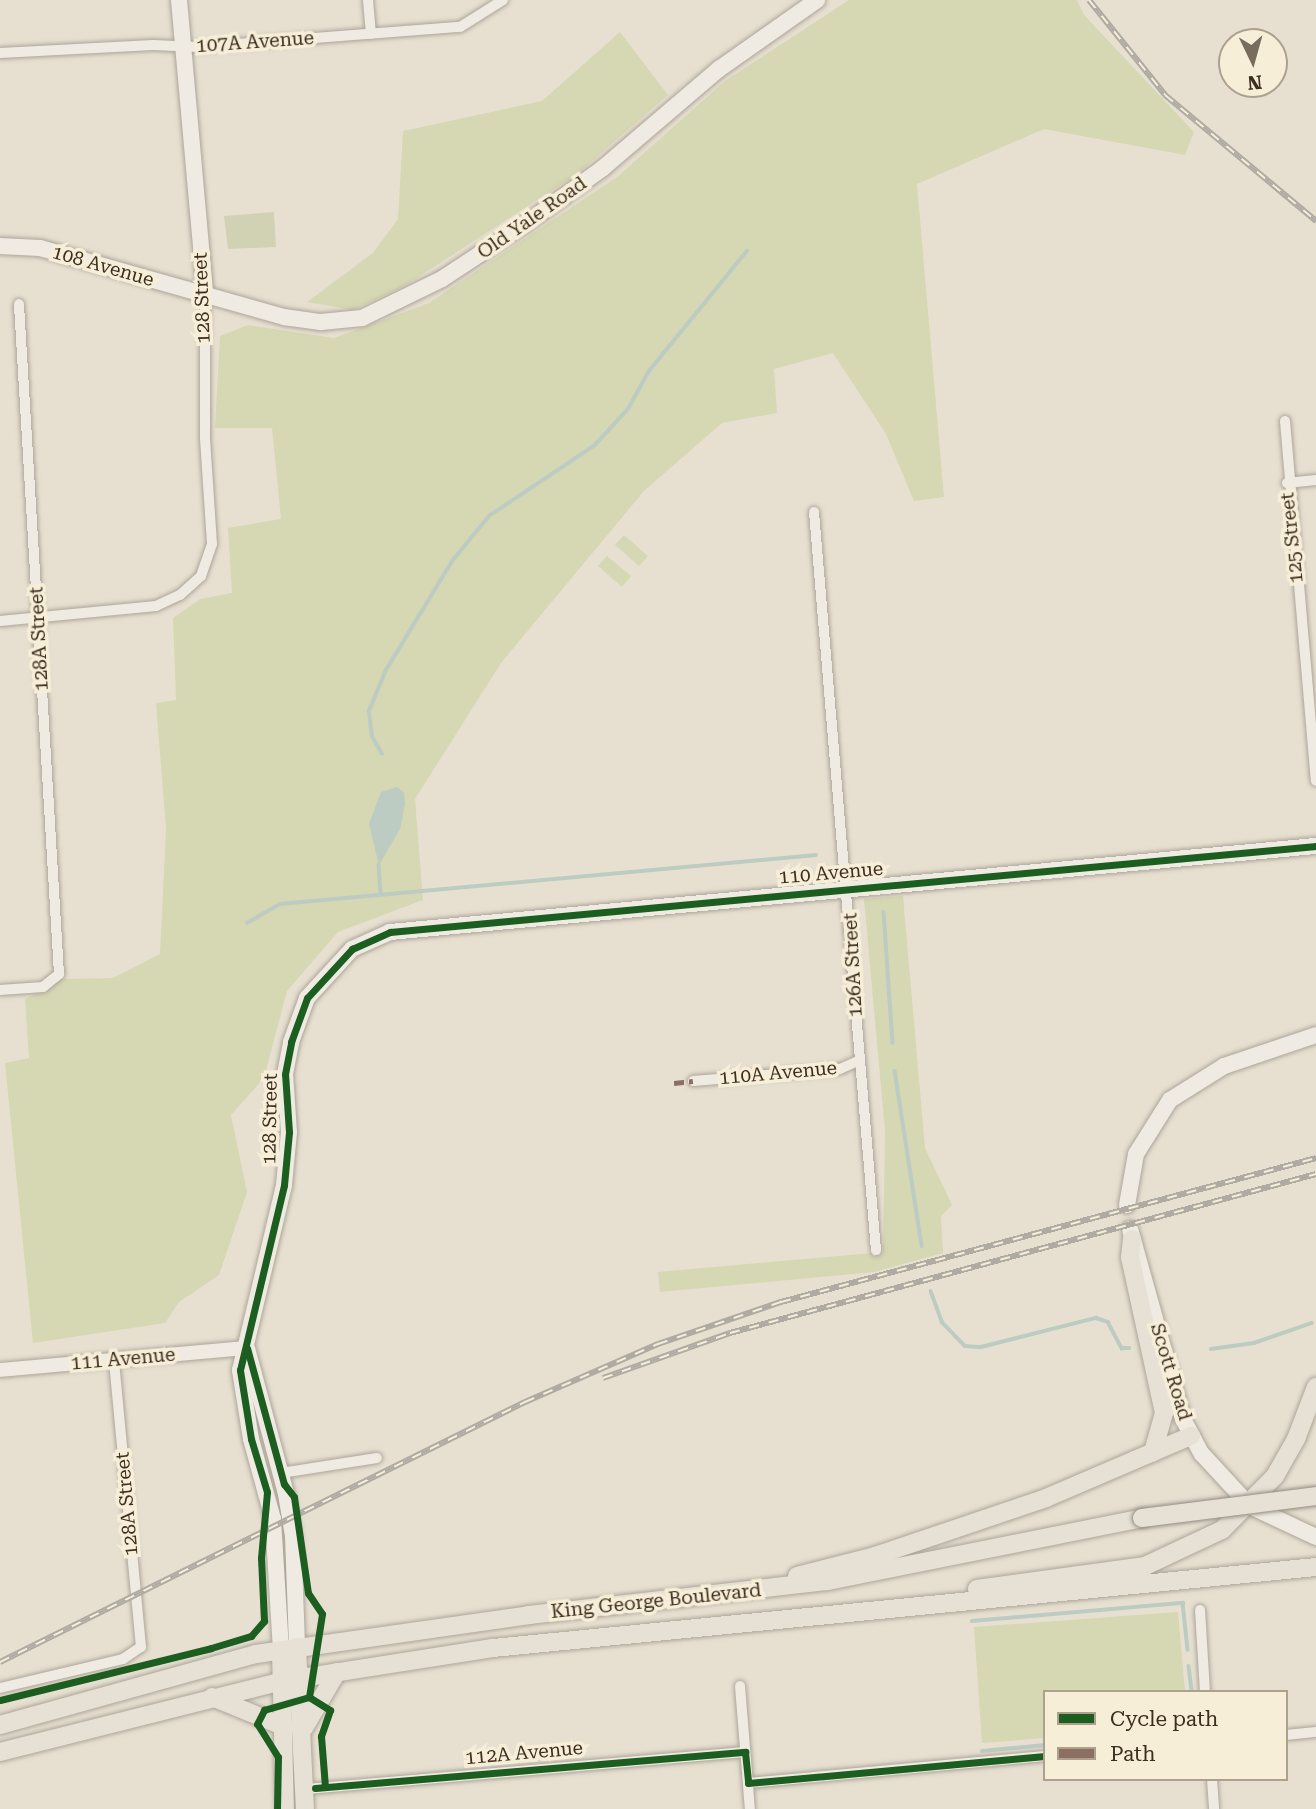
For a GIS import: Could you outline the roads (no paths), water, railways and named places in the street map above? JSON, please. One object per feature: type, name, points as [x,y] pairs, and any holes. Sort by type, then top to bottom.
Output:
[{"type":"main road","name":"128 Street","points":[[179,0],[205,294]]},
{"type":"main road","name":"Old Yale Road","points":[[205,294],[284,317],[321,322],[350,321],[405,300],[472,260],[603,168],[719,69],[817,0]]},
{"type":"main road","name":"108 Avenue","points":[[0,246],[40,248],[205,294]]},
{"type":"main road","name":"110 Avenue","points":[[352,949],[390,932],[849,887],[1316,846]]},
{"type":"main road","name":"128 Street","points":[[289,1649],[274,1519],[251,1439],[240,1370],[286,1172],[289,1132],[285,1074],[291,1042],[307,998],[352,949]]},
{"type":"main road","points":[[1127,1205],[1136,1154],[1170,1100],[1224,1066],[1316,1035]]},
{"type":"main road","points":[[1131,1234],[1130,1257],[1164,1413],[1153,1452]]},
{"type":"main road","name":"Scott Road","points":[[1131,1234],[1191,1436],[1213,1470],[1250,1506],[1316,1537]]},
{"type":"main road","name":"128 Street","points":[[247,1348],[281,1473],[293,1536],[289,1680]]},
{"type":"main road","points":[[784,1618],[895,1598],[1145,1566],[1192,1548],[1250,1506],[1275,1476],[1296,1439],[1316,1387]]},
{"type":"main road","points":[[755,1592],[1046,1498],[1191,1436]]},
{"type":"main road","name":"King George Boulevard","points":[[0,1725],[202,1666],[289,1649],[516,1616],[755,1592],[1142,1518],[1316,1496]]},
{"type":"main road","name":"King George Boulevard","points":[[0,1752],[212,1697],[289,1680],[493,1648],[1316,1567]]},
{"type":"main road","points":[[304,1728],[337,1672]]},
{"type":"main road","points":[[285,1809],[285,1727],[289,1680]]},
{"type":"main road","points":[[289,1680],[304,1728],[305,1809]]},
{"type":"main road","points":[[212,1697],[285,1727]]},
{"type":"street","points":[[368,0],[370,34]]},
{"type":"street","name":"107A Avenue","points":[[0,53],[182,46],[460,27],[503,0]]},
{"type":"street","name":"128 Street","points":[[37,618],[142,608],[188,590],[205,570],[212,544],[205,439],[205,294]]},
{"type":"street","name":"128A Street","points":[[0,990],[43,987],[59,974],[19,304]]},
{"type":"street","name":"125 Street","points":[[1285,421],[1287,483],[1316,781]]},
{"type":"street","points":[[1287,483],[1316,480]]},
{"type":"street","name":"126A Street","points":[[814,512],[849,887],[876,1250]]},
{"type":"street","points":[[0,621],[37,618]]},
{"type":"street","name":"110A Avenue","points":[[694,1081],[840,1069],[860,1060]]},
{"type":"street","name":"111 Avenue","points":[[0,1370],[247,1348]]},
{"type":"street","name":"128A Street","points":[[0,1688],[123,1660],[141,1647],[114,1361]]},
{"type":"street","points":[[281,1473],[377,1458]]},
{"type":"street","points":[[1200,1610],[1205,1690]]},
{"type":"street","points":[[740,1686],[750,1809]]},
{"type":"street","points":[[1288,1735],[1316,1732]]},
{"type":"street","name":"112A Avenue","points":[[306,1789],[745,1752]]},
{"type":"street","points":[[748,1783],[1043,1756]]},
{"type":"street","points":[[1212,1781],[1214,1809]]},
{"type":"waterway","points":[[382,754],[372,737],[369,711],[386,670],[453,560],[489,516],[595,445],[628,409],[649,371],[747,251]]},
{"type":"waterway","points":[[247,923],[280,904],[816,855]]},
{"type":"waterway","points":[[379,865],[381,895]]},
{"type":"waterway","points":[[884,912],[893,1043]]},
{"type":"waterway","points":[[895,1071],[922,1246]]},
{"type":"waterway","points":[[931,1291],[942,1322],[965,1346],[981,1347],[1096,1318],[1108,1322],[1122,1348],[1129,1348]]},
{"type":"waterway","points":[[1211,1349],[1254,1343],[1312,1323]]},
{"type":"waterway","points":[[972,1621],[1183,1603],[1188,1650]]},
{"type":"waterway","points":[[1189,1666],[1192,1690]]},
{"type":"waterway","points":[[982,1751],[1043,1745]]},
{"type":"railway","points":[[1089,0],[1165,95],[1316,221]]},
{"type":"railway","points":[[0,1662],[525,1402],[658,1344],[781,1302],[1316,1158]]},
{"type":"railway","points":[[603,1378],[730,1333],[1316,1174]]}]
